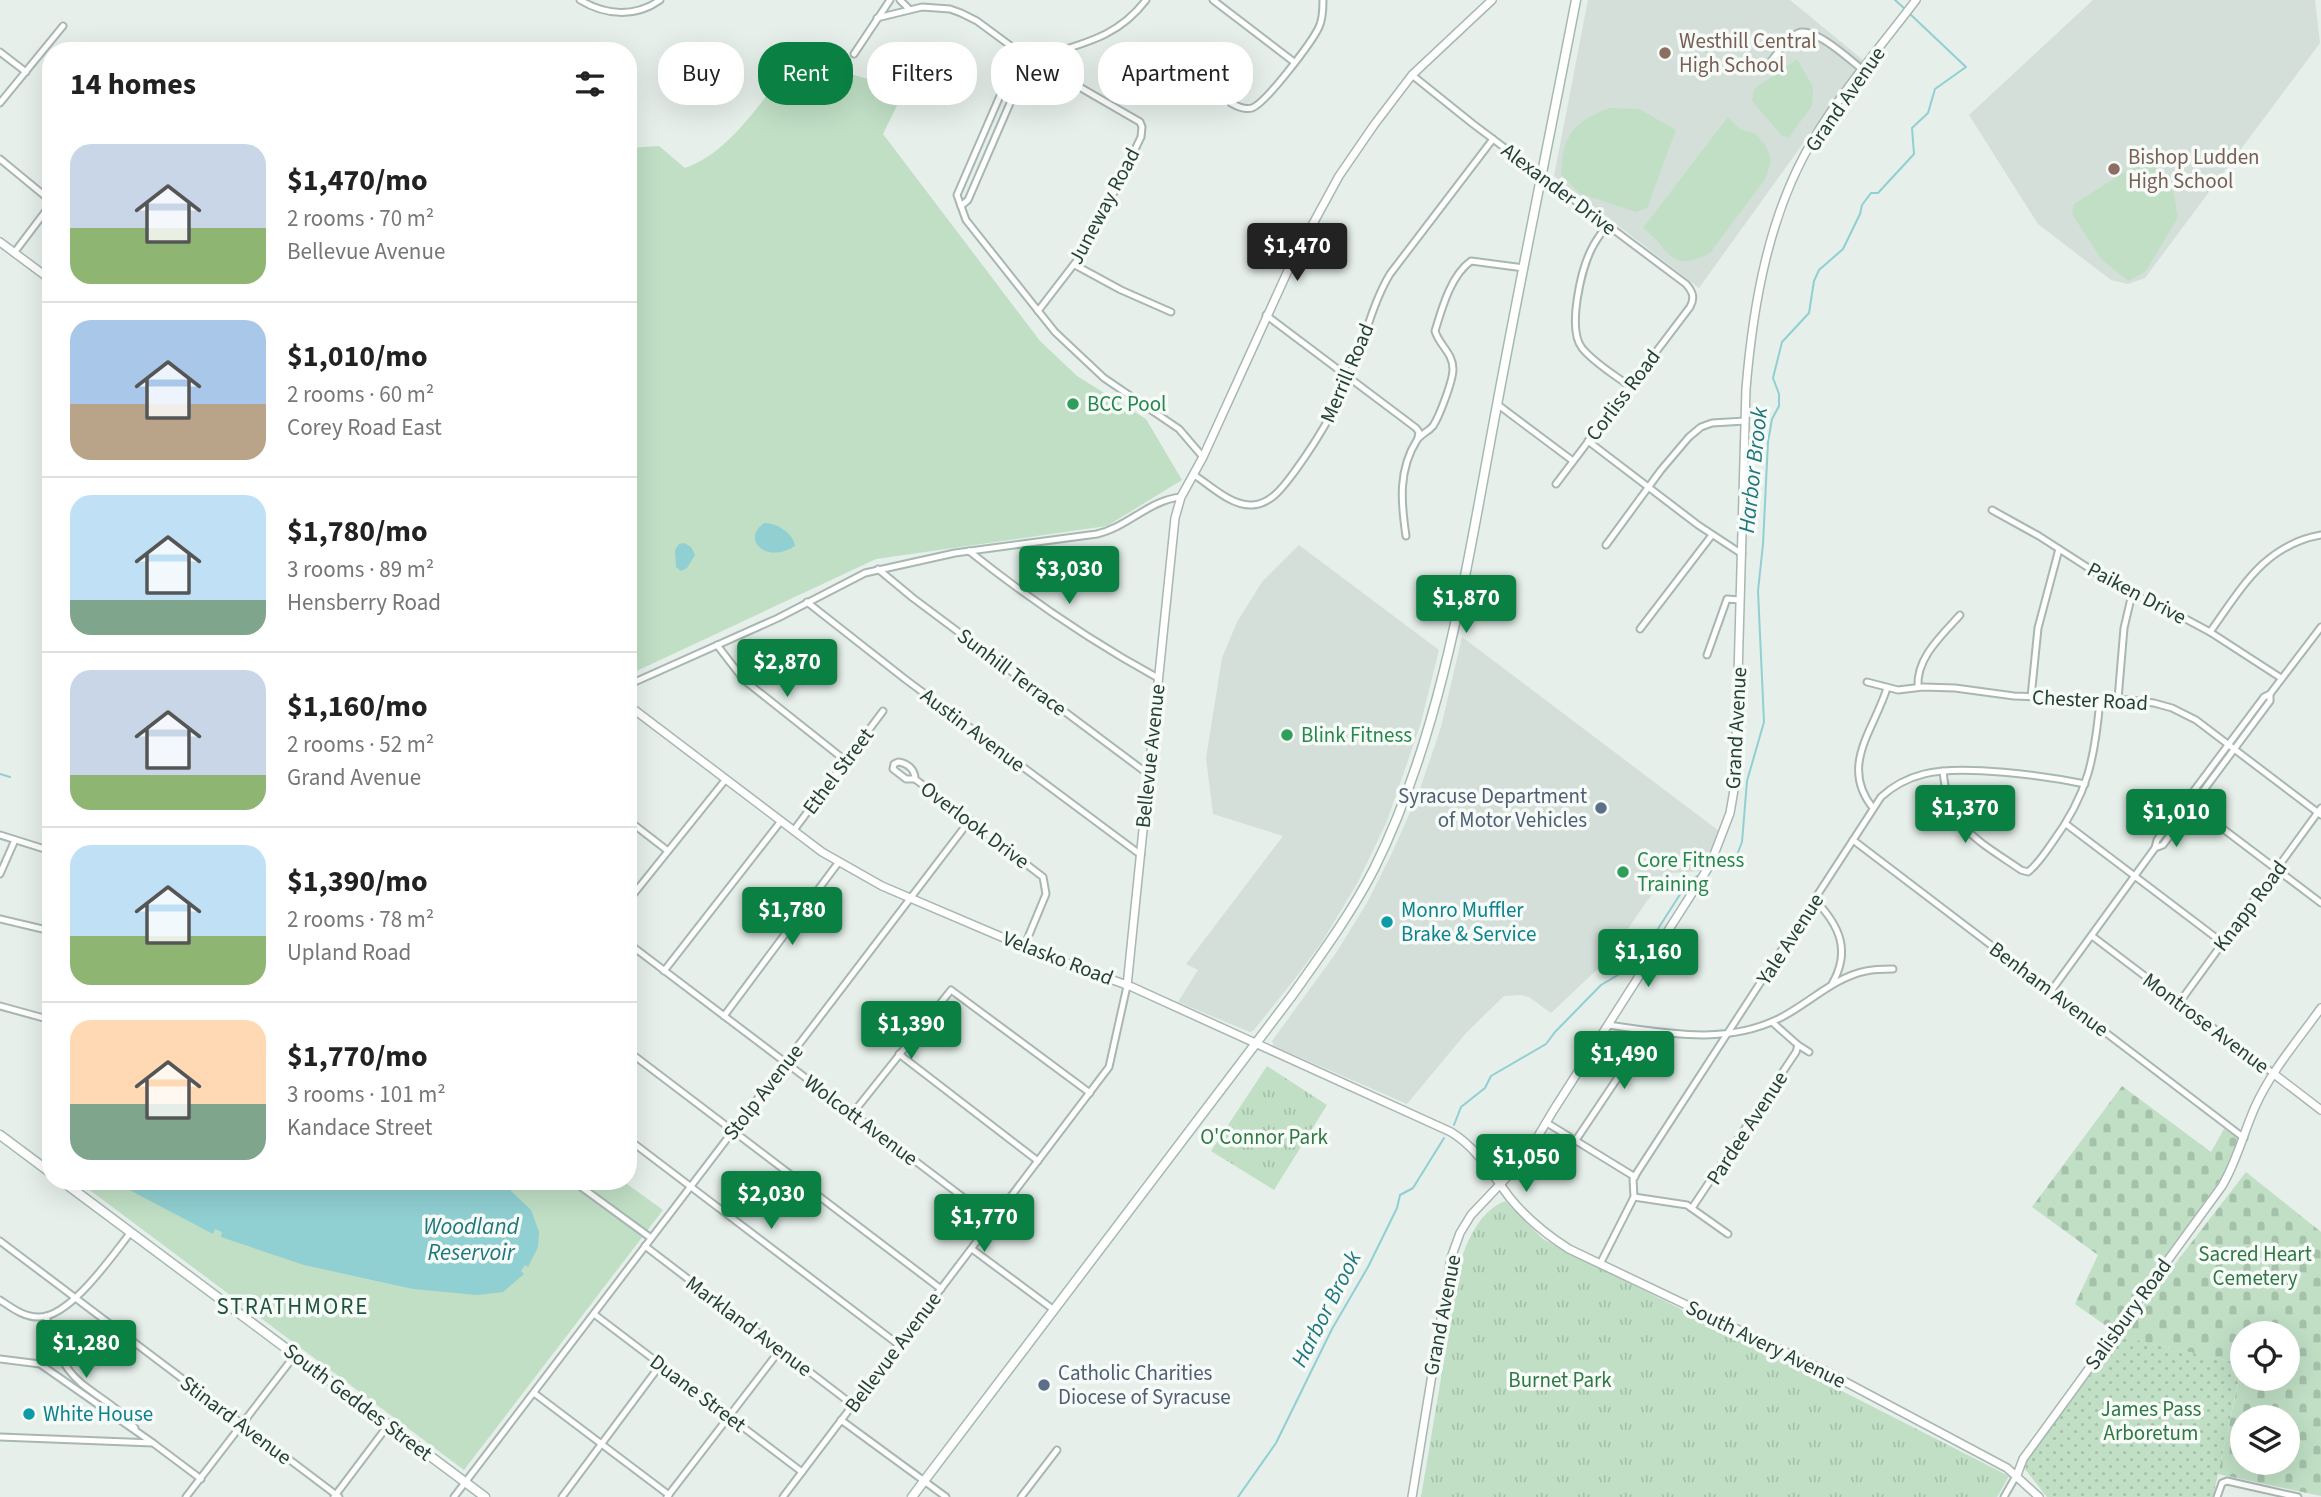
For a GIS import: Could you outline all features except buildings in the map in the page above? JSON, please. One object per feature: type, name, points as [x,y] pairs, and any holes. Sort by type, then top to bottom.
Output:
[{"type":"main road","points":[[912,1497],[1321,955],[1361,893],[1407,793],[1437,698],[1576,0]]},
{"type":"main road","points":[[0,1135],[42,1165]]},
{"type":"main road","name":"South Geddes Street","points":[[74,1190],[485,1497]]},
{"type":"street","points":[[580,0],[594,8],[614,13],[635,11],[660,0]]},
{"type":"street","points":[[854,54],[890,0]]},
{"type":"street","points":[[900,0],[908,8]]},
{"type":"street","points":[[1084,43],[1095,40],[1131,16],[1146,0]]},
{"type":"street","points":[[1213,0],[1294,62]]},
{"type":"street","points":[[1236,105],[1247,109],[1255,107],[1269,95],[1317,30],[1323,0]]},
{"type":"street","name":"Bellevue Avenue","points":[[783,1497],[1109,1067],[1127,986],[1175,518],[1181,498],[1203,457],[1266,315],[1310,226],[1339,176],[1412,75],[1492,0]]},
{"type":"street","name":"Grand Avenue","points":[[1412,1497],[1451,1258],[1460,1233],[1471,1215],[1525,1158],[1710,865],[1730,813],[1735,784],[1738,732],[1745,421],[1752,332],[1777,220],[1787,191],[1813,139],[1914,3]]},
{"type":"street","points":[[877,18],[908,8],[934,7],[961,13],[1005,42]]},
{"type":"street","points":[[50,42],[63,26]]},
{"type":"street","points":[[1764,70],[1787,42],[1797,34],[1810,32],[1863,70]]},
{"type":"street","points":[[0,51],[26,72]]},
{"type":"street","points":[[0,103],[42,52]]},
{"type":"street","name":"Alexander Drive","points":[[1412,75],[1686,284],[1693,296],[1690,307]]},
{"type":"street","name":"Juneway Road","points":[[1038,311],[1088,246],[1142,132],[1140,122],[1134,116],[1084,89]]},
{"type":"street","points":[[996,105],[957,195],[966,220],[1038,311],[1088,365],[1131,398],[1179,429],[1203,457]]},
{"type":"street","points":[[961,206],[968,200],[1009,105]]},
{"type":"street","name":"Merrill Road","points":[[1194,474],[1234,501],[1243,504],[1255,505],[1272,498],[1315,444],[1334,412],[1380,292],[1390,274],[1493,139]]},
{"type":"street","points":[[0,159],[42,195]]},
{"type":"street","points":[[14,253],[42,215]]},
{"type":"street","points":[[1607,225],[1585,265],[1574,327],[1576,338],[1584,351],[1629,386]]},
{"type":"street","points":[[0,242],[42,273]]},
{"type":"street","points":[[1418,438],[1428,432],[1435,423],[1453,374],[1452,359],[1435,331],[1452,285],[1471,261],[1524,268]]},
{"type":"street","points":[[1075,265],[1121,290],[1171,312]]},
{"type":"street","name":"Corliss Road","points":[[1556,484],[1690,307]]},
{"type":"street","points":[[1266,315],[1419,432],[1401,483],[1406,536]]},
{"type":"street","points":[[1497,404],[1573,461]]},
{"type":"street","points":[[1606,545],[1675,453],[1701,427],[1712,423],[1745,421]]},
{"type":"street","points":[[1588,441],[1712,535],[1742,554]]},
{"type":"street","points":[[637,681],[807,602],[846,580],[878,569],[969,551],[1110,531],[1162,500],[1181,498]]},
{"type":"street","name":"Paiken Drive","points":[[1992,510],[2059,549],[2095,574],[2210,632],[2281,678]]},
{"type":"street","points":[[1640,629],[1712,535]]},
{"type":"street","points":[[2210,632],[2263,562],[2304,539],[2321,535]]},
{"type":"street","points":[[2031,697],[2038,628],[2059,549]]},
{"type":"street","points":[[969,551],[999,575],[1110,650],[1158,678]]},
{"type":"street","name":"Sunhill Terrace","points":[[878,569],[912,598],[1148,774]]},
{"type":"street","points":[[2118,699],[2123,628],[2132,594]]},
{"type":"street","points":[[1707,655],[1727,599],[1740,600]]},
{"type":"street","name":"Austin Avenue","points":[[807,602],[905,679],[1141,855]]},
{"type":"street","points":[[1918,687],[1926,656],[1960,615]]},
{"type":"street","points":[[2051,991],[2155,848],[2157,840],[2185,800],[2321,627]]},
{"type":"street","points":[[717,645],[744,680],[846,761]]},
{"type":"street","name":"Chester Road","points":[[1867,682],[1887,688],[1955,688],[2031,697],[2118,699],[2172,708],[2196,720],[2320,812]]},
{"type":"street","points":[[1873,808],[1863,794],[1857,770],[1860,754],[1887,688]]},
{"type":"street","points":[[2155,848],[2163,845],[2270,701],[2270,694]]},
{"type":"street","points":[[1943,771],[1954,816],[1984,844],[2021,870],[2030,871],[2066,824],[2085,784],[2095,748],[2100,699]]},
{"type":"street","name":"Ethel Street","points":[[793,830],[883,711]]},
{"type":"street","name":"Velasko Road","points":[[637,712],[838,863],[910,900],[1127,986],[1451,1132],[1472,1148],[1500,1184]]},
{"type":"street","name":"Yale Avenue","points":[[1600,1264],[1634,1197],[1635,1177],[1873,808],[1887,792],[1905,781],[1943,771],[2030,775],[2085,784]]},
{"type":"street","points":[[637,890],[726,779]]},
{"type":"street","name":"Overlook Drive","points":[[915,779],[1028,864],[1045,881],[1046,894],[1024,947]]},
{"type":"street","points":[[2185,800],[2321,903]]},
{"type":"street","name":"Knapp Road","points":[[2179,1003],[2320,812]]},
{"type":"street","name":"Stolp Avenue","points":[[454,1497],[970,820]]},
{"type":"street","points":[[664,971],[781,821]]},
{"type":"street","points":[[2066,824],[2223,943]]},
{"type":"street","points":[[637,827],[668,851]]},
{"type":"street","points":[[0,835],[42,848]]},
{"type":"street","points":[[0,874],[15,840]]},
{"type":"street","name":"Benham Avenue","points":[[1853,840],[2244,1138]]},
{"type":"street","points":[[724,1016],[838,863]]},
{"type":"street","points":[[1815,900],[1837,926],[1842,944],[1840,963],[1830,987]]},
{"type":"street","points":[[0,919],[42,929]]},
{"type":"street","name":"Montrose Avenue","points":[[2092,936],[2321,1110]]},
{"type":"street","name":"Wolcott Avenue","points":[[637,950],[993,1220]]},
{"type":"street","points":[[1608,1025],[1671,1034],[1718,1036],[1772,1022],[1830,987],[1865,971],[1893,968]]},
{"type":"street","points":[[853,1113],[951,990],[1090,1093]]},
{"type":"street","points":[[0,1006],[42,1018]]},
{"type":"street","name":"Salisbury Road","points":[[2017,1475],[2031,1448],[2222,1186],[2231,1171],[2255,1107],[2274,1074],[2321,1008]]},
{"type":"street","points":[[1772,1022],[1809,1052]]},
{"type":"street","points":[[1576,1140],[1648,1031]]},
{"type":"street","name":"Pardee Avenue","points":[[1692,1208],[1796,1052],[1798,1045]]},
{"type":"street","points":[[900,1054],[1038,1161]]},
{"type":"street","points":[[637,1058],[941,1289]]},
{"type":"street","points":[[1547,1123],[1635,1177]]},
{"type":"street","points":[[637,1146],[899,1345]]},
{"type":"street","name":"South Avery Avenue","points":[[1500,1184],[1526,1216],[1550,1237],[1600,1264],[1823,1370],[2017,1475],[2039,1497]]},
{"type":"street","points":[[585,1190],[651,1238]]},
{"type":"street","points":[[1634,1197],[1687,1205],[1728,1234]]},
{"type":"street","points":[[0,1300],[13,1310],[28,1316],[46,1317],[62,1310],[75,1299],[131,1232]]},
{"type":"street","name":"Stinard Avenue","points":[[0,1241],[336,1496]]},
{"type":"street","name":"Markland Avenue","points":[[645,1246],[853,1405]]},
{"type":"street","points":[[972,1248],[1054,1310]]},
{"type":"street","name":"Duane Street","points":[[594,1314],[802,1472]]},
{"type":"street","points":[[46,1317],[54,1346],[67,1370],[80,1383],[123,1413],[138,1431]]},
{"type":"street","points":[[534,1393],[669,1496],[780,1350]]},
{"type":"street","points":[[186,1497],[295,1355]]},
{"type":"street","points":[[0,1359],[40,1364],[138,1431],[201,1479]]},
{"type":"street","points":[[562,1497],[661,1364]]},
{"type":"street","points":[[841,1420],[946,1497]]},
{"type":"street","points":[[336,1496],[389,1424]]},
{"type":"street","points":[[0,1437],[153,1443]]},
{"type":"street","points":[[1021,1497],[1057,1450]]},
{"type":"street","points":[[2004,1497],[2017,1475]]},
{"type":"street","points":[[2217,1497],[2223,1482],[2227,1481],[2298,1497]]},
{"type":"shaded area","points":[[1588,0],[1790,0],[1863,60],[1699,288],[1554,176]]},
{"type":"shaded area","name":"Bishop Ludden High School","points":[[2093,0],[2315,0],[2320,43],[2145,278],[2128,284],[2111,280],[2038,224],[1969,115]]},
{"type":"shaded area","points":[[1299,545],[1439,650],[1420,726],[1387,821],[1358,882],[1322,942],[1250,1032],[1178,1002],[1198,970],[1186,964],[1283,836],[1213,814],[1206,758],[1222,658],[1237,622],[1262,582]]},
{"type":"shaded area","points":[[1462,637],[1719,831],[1702,871],[1671,873],[1647,901],[1605,962],[1551,1013],[1529,997],[1504,996],[1466,1033],[1407,1104],[1274,1046],[1272,1041],[1336,953],[1368,901],[1392,853],[1419,792],[1441,727]]},
{"type":"green space","points":[[1797,59],[1813,87],[1812,106],[1789,137],[1782,136],[1752,101],[1754,89]]},
{"type":"green space","points":[[853,75],[867,79],[867,105],[897,105],[883,134],[1040,341],[1077,376],[1146,419],[1182,480],[1107,526],[876,559],[637,671],[637,147],[659,146],[685,168],[718,150],[760,105],[853,105]]},
{"type":"green space","points":[[1610,108],[1639,109],[1676,130],[1647,208],[1636,212],[1579,193],[1561,175],[1564,150],[1572,132],[1587,119]]},
{"type":"green space","points":[[1728,117],[1740,129],[1756,134],[1766,146],[1771,160],[1766,178],[1710,253],[1696,259],[1677,260],[1643,228]]},
{"type":"green space","points":[[2142,161],[2160,172],[2170,183],[2178,217],[2146,271],[2129,281],[2102,260],[2072,214],[2074,204]]},
{"type":"green space","name":"O'Connor Park","points":[[1267,1066],[1327,1105],[1274,1190],[1211,1151]]},
{"type":"green space","points":[[2122,1086],[2211,1152],[2224,1129],[2238,1138],[2228,1169],[2112,1330],[2075,1304],[2098,1255],[2032,1207]]},
{"type":"green space","name":"Sacred Heart Cemetery","points":[[2246,1172],[2321,1232],[2321,1496],[2218,1474],[2230,1420],[2230,1475],[2300,1475],[2300,1405],[2233,1405],[2236,1391],[2300,1391],[2300,1321],[2230,1321],[2230,1361],[2126,1338],[2124,1330]]},
{"type":"green space","points":[[90,1190],[635,1190],[663,1210],[464,1470]]},
{"type":"green space","name":"Burnet Park","points":[[1505,1201],[1543,1239],[2009,1476],[1997,1497],[1421,1497],[1461,1260],[1477,1225],[1489,1211]]},
{"type":"green space","name":"James Pass Arboretum","points":[[2124,1330],[2127,1338],[2230,1361],[2230,1391],[2236,1391],[2233,1405],[2230,1405],[2230,1419],[2213,1497],[2047,1497],[2025,1469],[2027,1459]]},
{"type":"water","points":[[764,523],[784,530],[795,546],[775,553],[760,548],[755,537],[757,530]]},
{"type":"water","points":[[684,543],[691,547],[695,555],[687,568],[681,571],[676,567],[675,550],[679,544]]},
{"type":"water","name":"Woodland Reservoir","points":[[130,1190],[510,1190],[531,1210],[539,1232],[538,1247],[528,1267],[525,1265],[521,1271],[524,1274],[503,1292],[477,1295],[413,1289],[304,1265],[221,1237],[222,1232],[215,1229],[213,1234]]},
{"type":"waterway","name":"Harbor Brook","points":[[1895,0],[1905,9]]},
{"type":"waterway","name":"Harbor Brook","points":[[1718,867],[1737,855],[1742,842],[1747,781],[1764,722],[1758,591],[1768,442],[1772,419],[1779,406],[1779,394],[1773,378],[1782,342],[1809,313],[1814,281],[1819,270],[1843,249],[1862,205],[1871,193],[1878,193],[1914,154],[1912,128],[1928,113],[1935,89],[1966,67],[1909,13]]},
{"type":"waterway","points":[[0,774],[10,777]]},
{"type":"waterway","name":"Harbor Brook","points":[[1454,1125],[1461,1107],[1485,1088],[1491,1076],[1546,1044],[1601,985],[1618,975],[1645,949],[1688,882],[1699,875]]},
{"type":"waterway","name":"Harbor Brook","points":[[1238,1497],[1276,1443],[1332,1329],[1368,1267],[1397,1208],[1400,1195],[1413,1188],[1444,1138]]},
{"type":"place","name":"Westhill Central High School","points":[[1665,53]]},
{"type":"place","name":"Bishop Ludden High School","points":[[2114,169]]},
{"type":"place","name":"BCC Pool","points":[[1073,404]]},
{"type":"place","name":"Blink Fitness","points":[[1287,735]]},
{"type":"place","name":"Syracuse Department of Motor Vehicles","points":[[1601,808]]},
{"type":"place","name":"Core Fitness Training","points":[[1623,872]]},
{"type":"place","name":"Monro Muffler Brake & Service","points":[[1387,922]]},
{"type":"place","name":"Catholic Charities Diocese of Syracuse","points":[[1044,1385]]},
{"type":"place","name":"White House","points":[[29,1414]]},
{"type":"district","name":"STRATHMORE","points":[[293,1306]]}]
